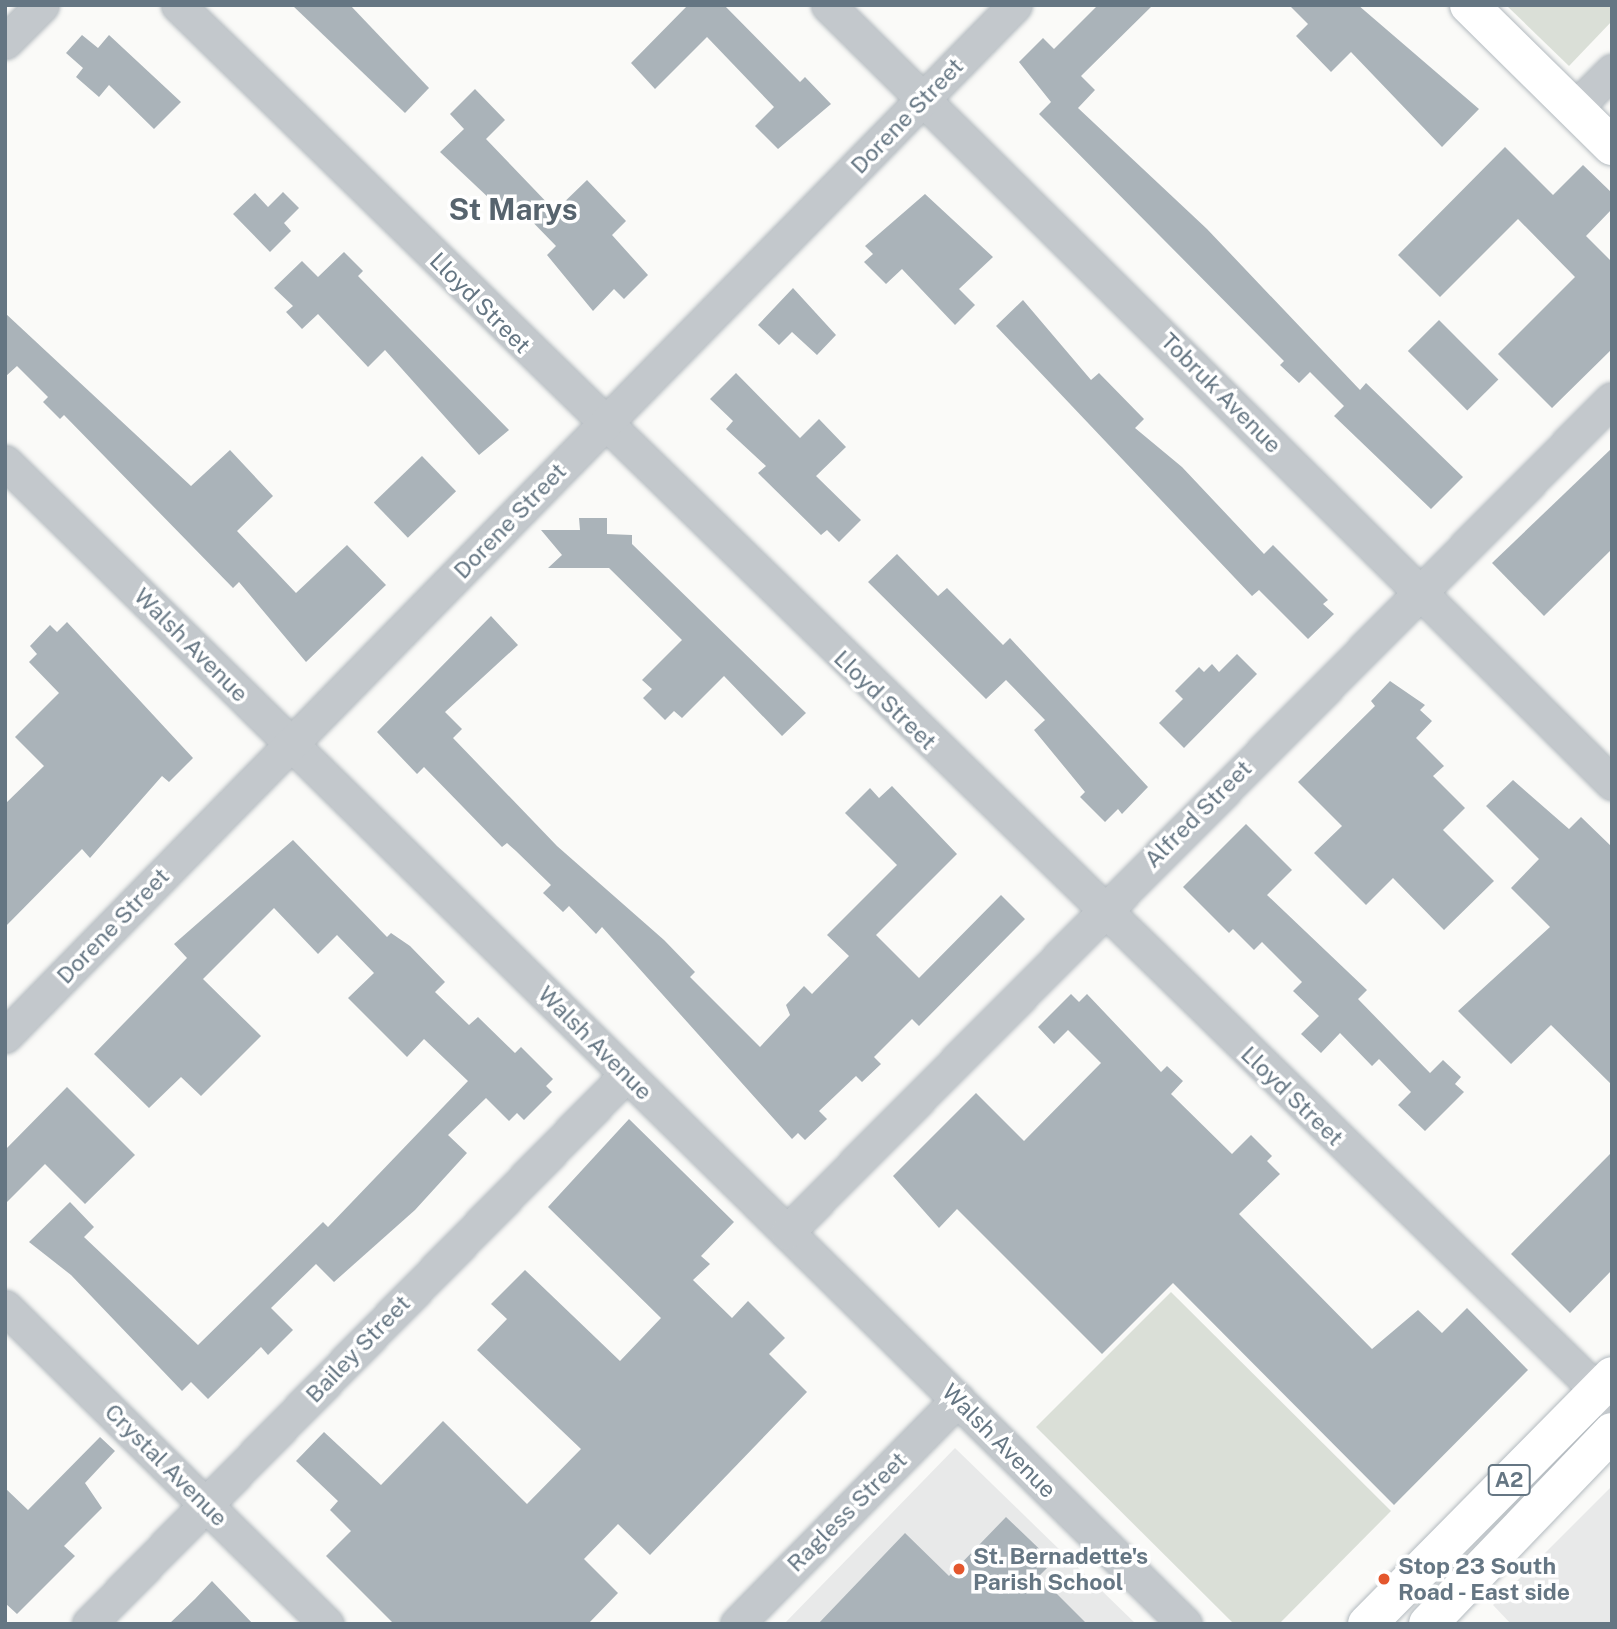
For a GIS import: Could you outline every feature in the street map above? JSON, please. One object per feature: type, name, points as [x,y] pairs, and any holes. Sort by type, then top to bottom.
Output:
[{"type":"main road","points":[[1469,5],[1612,146]]},
{"type":"main road","name":"A2","points":[[1367,1624],[1607,1390]]},
{"type":"main road","name":"A2","points":[[1428,1624],[1612,1432]]},
{"type":"street","points":[[5,42],[42,5]]},
{"type":"street","name":"Lloyd Street","points":[[178,5],[1102,912],[1607,1390]]},
{"type":"street","name":"Tobruk Avenue","points":[[828,5],[1420,589],[1612,783]]},
{"type":"street","name":"Dorene Street","points":[[5,1036],[1015,5]]},
{"type":"street","points":[[1574,109],[1612,71]]},
{"type":"street","name":"Alfred Street","points":[[787,1232],[1420,589],[1612,399]]},
{"type":"street","name":"Walsh Avenue","points":[[5,462],[1185,1624]]},
{"type":"street","name":"Bailey Street","points":[[89,1624],[627,1074]]},
{"type":"street","name":"Crystal Avenue","points":[[5,1307],[327,1624]]},
{"type":"street","name":"Ragless Street","points":[[737,1624],[958,1399]]},
{"type":"shaded area","points":[[1506,5],[1612,5],[1612,21],[1569,66]]},
{"type":"shaded area","points":[[1171,1292],[1391,1511],[1279,1624],[1234,1624],[1036,1427]]},
{"type":"shaded area","name":"St. Bernadette's Parish School","points":[[955,1448],[1136,1624],[784,1624]]},
{"type":"shaded area","points":[[1612,1486],[1612,1624],[1511,1624],[1493,1605]]},
{"type":"building","points":[[292,5],[350,5],[429,88],[405,113]]},
{"type":"building","points":[[688,5],[724,5],[800,82],[805,77],[831,104],[778,149],[755,126],[774,107],[707,37],[655,89],[631,63]]},
{"type":"building","points":[[1098,5],[1153,5],[1081,76],[1095,90],[1078,108],[1207,229],[1360,390],[1366,383],[1463,477],[1431,509],[1334,416],[1344,406],[1310,372],[1299,383],[1280,365],[1284,361],[1039,114],[1051,102],[1019,62],[1043,38],[1054,49]]},
{"type":"building","points":[[1289,5],[1358,5],[1479,109],[1442,147],[1351,52],[1331,72],[1296,36],[1308,24]]},
{"type":"building","points":[[82,35],[98,48],[109,35],[181,102],[154,129],[109,85],[99,97],[76,77],[83,68],[66,53]]},
{"type":"building","points":[[475,89],[505,120],[486,139],[555,211],[587,180],[626,221],[612,235],[648,275],[624,299],[614,289],[593,311],[547,255],[556,246],[518,207],[512,212],[496,195],[491,200],[440,152],[464,129],[450,114]]},
{"type":"building","points":[[1505,147],[1553,195],[1583,165],[1612,193],[1612,209],[1586,236],[1612,262],[1612,349],[1552,408],[1498,354],[1575,277],[1518,219],[1440,297],[1398,255]]},
{"type":"building","points":[[283,192],[299,208],[284,223],[291,231],[270,252],[233,214],[255,193],[268,207]]},
{"type":"building","points":[[925,194],[993,257],[959,289],[975,305],[955,325],[902,269],[886,284],[864,262],[873,254],[865,246]]},
{"type":"building","points":[[344,252],[363,271],[358,276],[509,430],[479,455],[385,350],[368,367],[318,314],[302,329],[286,312],[293,306],[274,288],[302,261],[318,277]]},
{"type":"building","points":[[793,288],[836,335],[817,355],[792,332],[779,345],[758,325]]},
{"type":"building","points":[[1023,300],[1091,380],[1099,373],[1144,419],[1135,428],[1182,467],[1264,554],[1273,545],[1328,600],[1323,604],[1334,614],[1308,639],[1259,590],[1252,596],[996,326]]},
{"type":"building","points":[[5,313],[191,486],[230,450],[273,496],[237,531],[296,593],[347,545],[386,585],[306,662],[239,582],[233,588],[64,415],[60,419],[43,402],[48,397],[17,366],[5,377]]},
{"type":"building","points":[[1439,320],[1498,379],[1467,411],[1408,351]]},
{"type":"building","points":[[736,373],[800,438],[819,419],[846,447],[816,476],[861,520],[839,542],[827,530],[821,535],[758,473],[766,466],[726,429],[733,421],[710,399]]},
{"type":"building","points":[[1612,448],[1612,549],[1544,616],[1492,563]]},
{"type":"building","points":[[422,456],[456,491],[408,538],[374,503]]},
{"type":"building","points":[[579,518],[607,518],[607,534],[632,535],[632,544],[806,713],[782,736],[724,676],[682,718],[674,711],[665,720],[643,698],[652,689],[642,680],[682,640],[609,568],[548,568],[562,555],[541,530],[580,530]]},
{"type":"building","points":[[897,554],[938,596],[947,588],[1003,645],[1010,638],[1148,787],[1122,814],[1118,809],[1105,822],[1080,797],[1085,792],[1034,730],[1045,720],[1006,680],[986,699],[868,582]]},
{"type":"building","points":[[491,616],[518,645],[445,712],[462,729],[453,738],[557,846],[664,940],[695,972],[690,977],[760,1047],[790,1015],[786,1005],[804,986],[812,994],[849,956],[827,935],[897,865],[845,813],[870,788],[879,798],[892,786],[957,854],[876,935],[919,978],[1001,895],[1025,919],[919,1026],[912,1019],[874,1057],[881,1064],[862,1082],[856,1076],[819,1111],[827,1119],[805,1140],[798,1133],[792,1139],[602,927],[596,934],[569,906],[563,912],[543,893],[551,885],[516,851],[507,843],[502,847],[424,767],[417,774],[377,732]]},
{"type":"building","points":[[67,622],[193,758],[169,782],[162,776],[90,858],[82,849],[5,927],[5,804],[44,766],[15,737],[59,693],[29,662],[37,654],[30,646],[50,625],[57,632]]},
{"type":"building","points":[[1237,654],[1257,674],[1184,748],[1159,723],[1183,699],[1175,691],[1199,667],[1204,672],[1212,664],[1219,672]]},
{"type":"building","points":[[1390,681],[1425,705],[1420,710],[1432,721],[1416,738],[1444,766],[1433,776],[1465,808],[1443,830],[1494,881],[1444,930],[1393,878],[1366,905],[1314,853],[1342,826],[1298,782],[1375,706],[1371,701]]},
{"type":"building","points":[[1513,780],[1569,829],[1581,817],[1612,847],[1612,1085],[1551,1025],[1511,1064],[1458,1011],[1550,927],[1511,888],[1539,859],[1486,806]]},
{"type":"building","points":[[1246,824],[1292,870],[1267,895],[1367,990],[1358,999],[1430,1073],[1443,1060],[1461,1077],[1455,1084],[1464,1092],[1425,1131],[1398,1105],[1411,1092],[1379,1059],[1372,1066],[1340,1033],[1321,1053],[1301,1034],[1319,1016],[1293,991],[1302,982],[1262,942],[1254,950],[1233,929],[1229,933],[1183,887]]},
{"type":"building","points":[[293,840],[387,937],[391,933],[410,946],[445,982],[435,992],[469,1025],[478,1017],[515,1053],[521,1047],[553,1079],[546,1086],[552,1092],[524,1120],[517,1113],[509,1121],[486,1098],[448,1135],[467,1153],[415,1210],[334,1282],[316,1264],[271,1308],[293,1330],[268,1355],[261,1347],[208,1399],[191,1382],[182,1391],[71,1275],[29,1242],[70,1202],[94,1227],[84,1237],[198,1345],[323,1222],[328,1227],[468,1081],[424,1039],[407,1057],[348,998],[374,973],[337,935],[318,954],[274,908],[203,979],[261,1036],[201,1096],[181,1077],[149,1108],[94,1054],[187,958],[174,944]]},
{"type":"building","points":[[1071,994],[1079,1002],[1087,994],[1161,1072],[1167,1066],[1183,1081],[1171,1094],[1232,1154],[1251,1135],[1272,1156],[1267,1161],[1280,1174],[1239,1214],[1372,1349],[1418,1310],[1442,1333],[1467,1308],[1528,1370],[1394,1505],[1173,1283],[1102,1354],[957,1209],[939,1228],[893,1176],[976,1093],[1024,1141],[1101,1063],[1068,1030],[1054,1044],[1038,1027]]},
{"type":"building","points":[[67,1087],[135,1155],[85,1204],[45,1164],[5,1204],[5,1150]]},
{"type":"building","points":[[629,1119],[734,1222],[701,1256],[710,1264],[693,1280],[732,1318],[748,1301],[785,1338],[769,1354],[807,1392],[650,1555],[618,1524],[584,1559],[618,1593],[588,1624],[394,1624],[326,1556],[351,1531],[330,1510],[338,1501],[296,1461],[324,1432],[381,1485],[443,1421],[527,1504],[581,1449],[477,1350],[507,1319],[491,1304],[525,1270],[620,1361],[661,1318],[548,1207]]},
{"type":"building","points":[[1612,1152],[1612,1270],[1570,1313],[1511,1254]]},
{"type":"building","points":[[100,1437],[115,1451],[85,1483],[102,1508],[64,1546],[75,1556],[17,1614],[5,1603],[5,1488],[28,1510]]},
{"type":"building","points":[[1006,1517],[1053,1562],[1039,1576],[1087,1624],[818,1624],[905,1533],[949,1576]]},
{"type":"building","points":[[212,1581],[253,1624],[169,1624],[195,1599]]},
{"type":"place","name":"St. Bernadette's Parish School","points":[[959,1569]]},
{"type":"place","name":"Stop 23 South Road - East side","points":[[1384,1579]]},
{"type":"district","name":"St Marys","points":[[513,209]]}]
